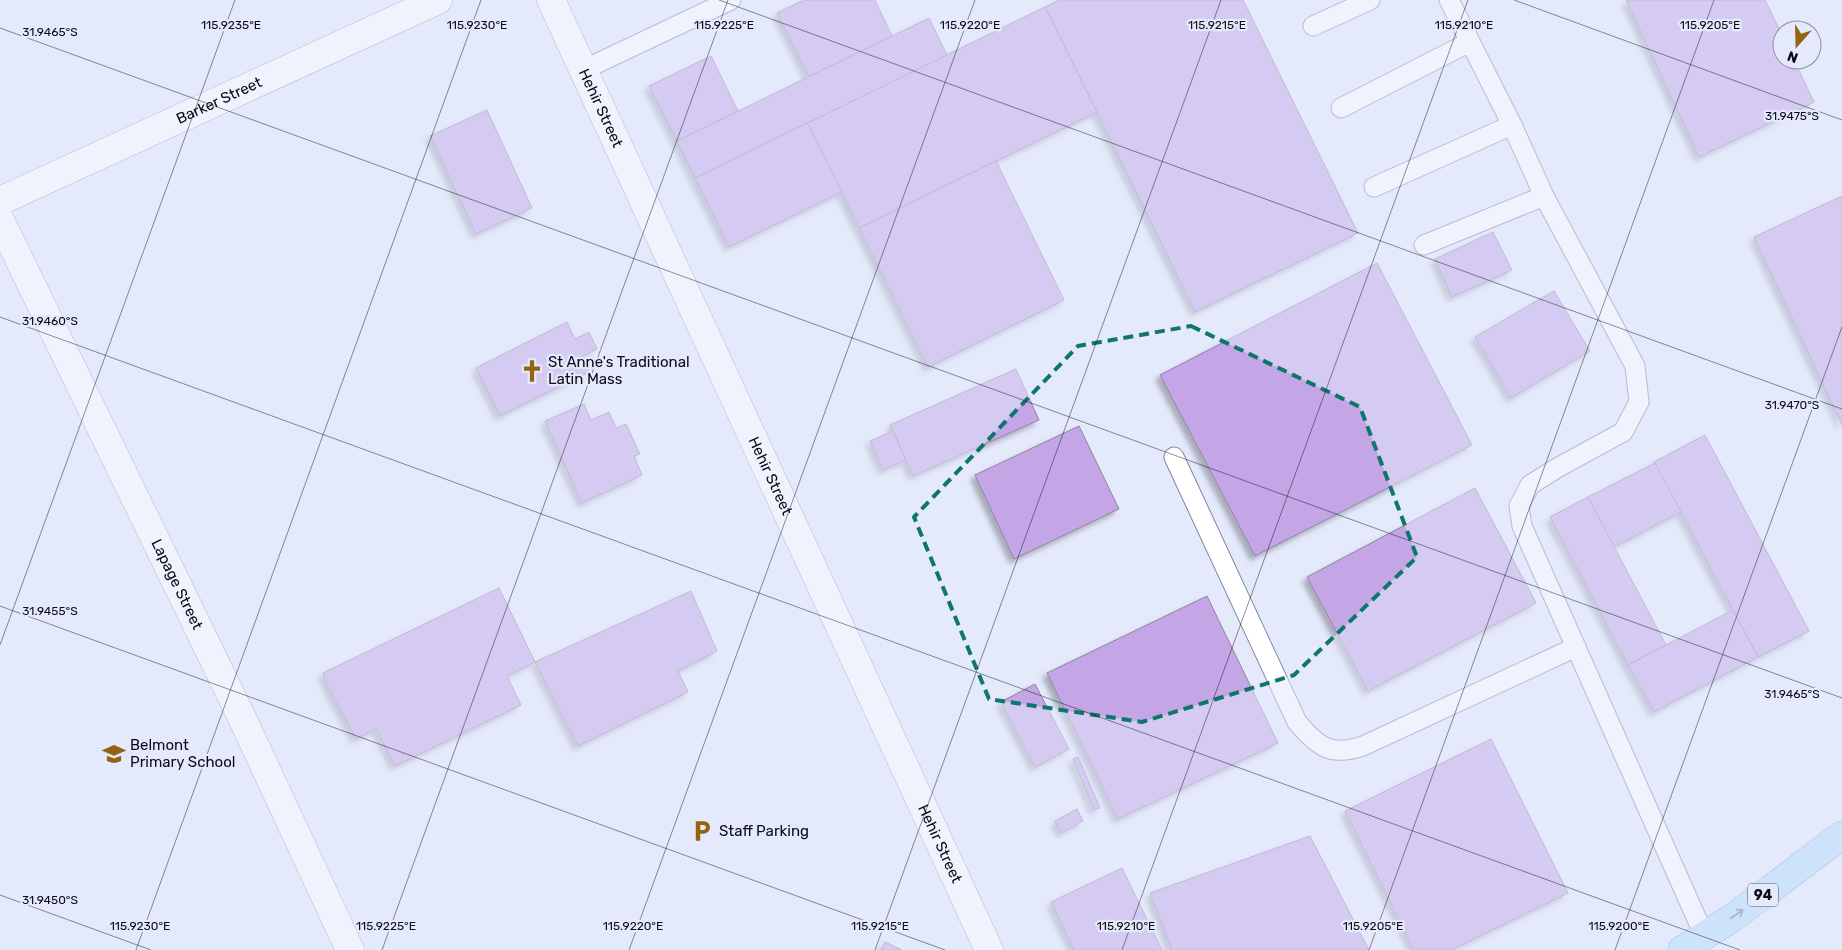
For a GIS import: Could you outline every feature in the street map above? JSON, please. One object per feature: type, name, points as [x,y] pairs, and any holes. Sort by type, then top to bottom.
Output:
[{"type":"highway","name":"94","points":[[1682,950],[1735,916],[1842,836]]},
{"type":"street","name":"Barker Street","points":[[0,201],[438,0]]},
{"type":"street","name":"Hehir Street","points":[[551,0],[989,950]]},
{"type":"street","name":"Lapage Street","points":[[0,220],[244,722],[350,950]]},
{"type":"lane","points":[[583,70],[731,0]]},
{"type":"lane","points":[[1313,26],[1370,0]]},
{"type":"lane","points":[[1449,0],[1512,125],[1544,196],[1634,366],[1639,402],[1623,432],[1530,485],[1519,506],[1522,526],[1704,935]]},
{"type":"lane","points":[[1341,108],[1470,42]]},
{"type":"lane","points":[[1374,187],[1512,125]]},
{"type":"lane","points":[[1424,245],[1544,196]]},
{"type":"lane","points":[[1174,456],[1297,722],[1309,736],[1325,748],[1344,751],[1363,746],[1576,647]]},
{"type":"highlighted area","points":[[1191,326],[1360,407],[1417,557],[1294,675],[1142,722],[989,699],[914,517],[1078,346]]},
{"type":"building","points":[[804,0],[875,0],[892,36],[809,77],[777,13]]},
{"type":"building","points":[[1059,0],[1243,0],[1358,233],[1195,312],[1045,7]]},
{"type":"building","points":[[1626,0],[1765,0],[1775,20],[1772,20],[1772,70],[1799,70],[1814,102],[1699,157]]},
{"type":"building","points":[[1045,7],[1097,112],[859,228],[807,123]]},
{"type":"building","points":[[929,18],[947,55],[695,178],[677,141]]},
{"type":"building","points":[[711,56],[738,111],[677,141],[649,86]]},
{"type":"building","points":[[487,110],[532,208],[476,234],[430,136]]},
{"type":"building","points":[[807,123],[842,192],[729,247],[695,178]]},
{"type":"building","points":[[996,161],[1064,300],[928,367],[859,228]]},
{"type":"building","points":[[1842,196],[1842,425],[1754,237]]},
{"type":"building","points":[[1493,232],[1512,270],[1452,297],[1435,259]]},
{"type":"building","points":[[1377,263],[1472,445],[1255,556],[1160,375]]},
{"type":"building","points":[[1554,291],[1590,351],[1511,398],[1475,337]]},
{"type":"building","points":[[567,322],[575,339],[589,332],[597,349],[581,357],[589,372],[500,416],[476,368]]},
{"type":"building","points":[[1016,369],[1039,420],[913,476],[890,425]]},
{"type":"building","points":[[584,404],[591,420],[609,412],[616,428],[626,424],[640,454],[634,456],[642,475],[582,503],[545,421]]},
{"type":"building","points":[[1079,426],[1119,509],[1014,559],[975,475]]},
{"type":"building","points":[[893,431],[906,460],[883,470],[870,441]]},
{"type":"building","points":[[1705,435],[1809,631],[1758,657],[1654,462]]},
{"type":"building","points":[[1655,463],[1681,512],[1614,547],[1588,497]]},
{"type":"building","points":[[1475,488],[1536,603],[1368,691],[1307,577]]},
{"type":"building","points":[[1588,497],[1666,645],[1628,665],[1550,517]]},
{"type":"building","points":[[499,588],[535,662],[507,676],[521,705],[395,766],[376,729],[356,739],[328,687],[323,673]]},
{"type":"building","points":[[691,591],[717,651],[678,671],[688,692],[578,746],[535,662]]},
{"type":"building","points":[[1207,596],[1278,743],[1118,819],[1047,673]]},
{"type":"building","points":[[1733,610],[1758,657],[1654,712],[1628,665]]},
{"type":"building","points":[[1035,684],[1069,749],[1035,767],[1001,702]]},
{"type":"building","points":[[1491,739],[1568,893],[1451,950],[1414,950],[1345,811]]},
{"type":"building","points":[[1078,757],[1100,808],[1094,810],[1073,759]]},
{"type":"building","points":[[1077,809],[1083,821],[1061,833],[1055,821]]},
{"type":"building","points":[[1310,836],[1369,950],[1172,950],[1150,893]]},
{"type":"building","points":[[1122,868],[1162,950],[1074,950],[1051,902]]},
{"type":"building","points":[[885,942],[902,950],[881,950]]},
{"type":"place","name":"St Anne's Traditional Latin Mass","points":[[532,371]]},
{"type":"place","name":"Belmont Primary School","points":[[114,754]]},
{"type":"place","name":"Staff Parking","points":[[702,831]]}]
